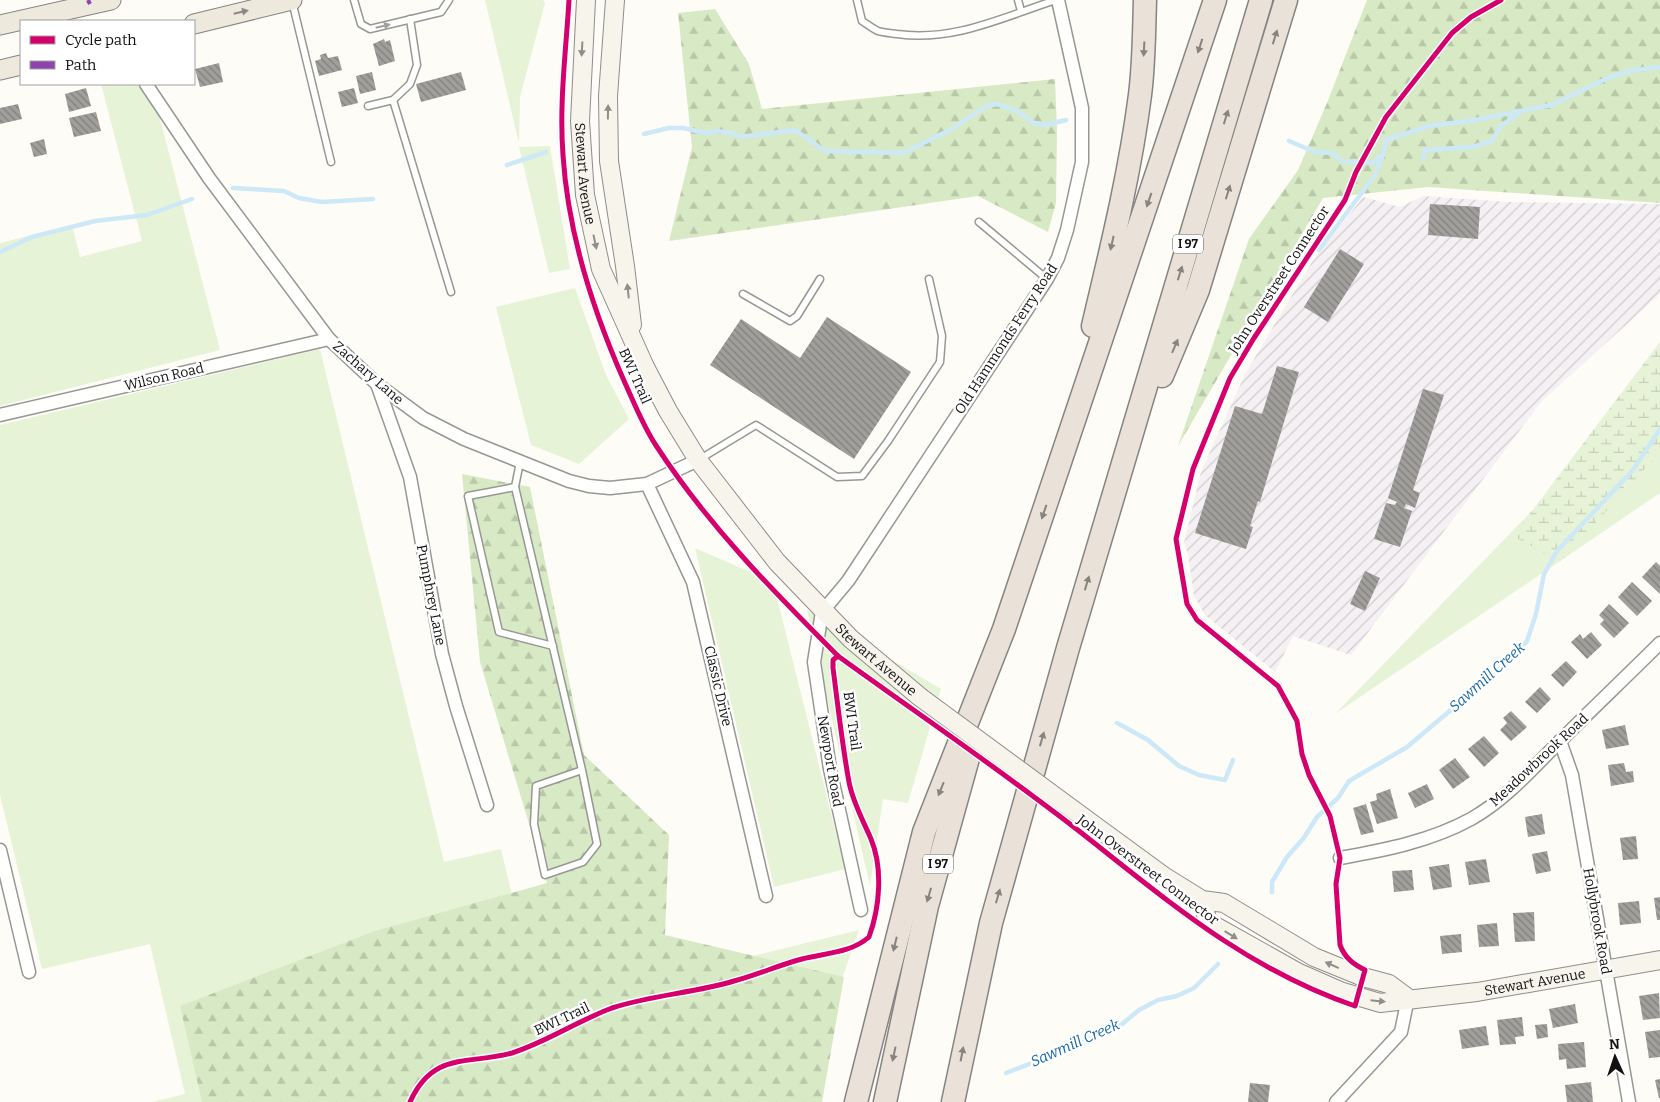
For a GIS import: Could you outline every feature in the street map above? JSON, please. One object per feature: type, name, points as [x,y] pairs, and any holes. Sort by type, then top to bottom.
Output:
[{"type":"highway","points":[[1059,466],[1123,198],[1140,94],[1145,0]]},
{"type":"highway","name":"I 97","points":[[885,1102],[926,906],[1004,629],[1216,0]]},
{"type":"highway","name":"I 97","points":[[953,1102],[991,923],[1065,657],[1261,0]]},
{"type":"highway","points":[[1116,488],[1198,290],[1286,0]]},
{"type":"highway","points":[[856,1102],[924,832],[1004,629]]},
{"type":"main road","points":[[22,20],[111,0]]},
{"type":"main road","points":[[195,24],[292,0]]},
{"type":"main road","points":[[0,25],[20,20]]},
{"type":"main road","points":[[0,70],[20,65]]},
{"type":"street","name":"Stewart Avenue","points":[[586,0],[580,112],[584,188],[601,269],[668,411],[698,460],[763,545],[822,612],[851,640],[920,697],[1165,877],[1202,900],[1224,903],[1314,957],[1363,977],[1389,984],[1408,998]]},
{"type":"street","name":"Stewart Avenue","points":[[615,0],[609,69],[609,161],[625,266],[633,340]]},
{"type":"street","name":"Old Hammonds Ferry Road","points":[[822,612],[848,581],[1047,279],[1058,258],[1067,230],[1082,162],[1082,108],[1057,0]]},
{"type":"street","name":"Zachary Lane","points":[[147,85],[209,178],[329,339],[377,384],[423,418],[464,439],[520,462],[569,481],[589,486],[610,488],[647,484],[698,460]]},
{"type":"street","name":"Wilson Road","points":[[0,415],[329,339]]},
{"type":"street","name":"Pumphrey Lane","points":[[377,384],[410,477],[442,654],[487,805]]},
{"type":"street","name":"Classic Drive","points":[[647,484],[693,582],[766,896]]},
{"type":"street","name":"Newport Road","points":[[822,612],[814,662],[830,769],[861,910]]},
{"type":"street","name":"Meadowbrook Road","points":[[1340,858],[1406,844],[1455,827],[1473,818],[1503,796],[1660,643]]},
{"type":"street","name":"Hollybrook Road","points":[[1560,741],[1572,775],[1629,1102]]},
{"type":"street","points":[[0,850],[29,972]]},
{"type":"street","name":"Stewart Avenue","points":[[1202,900],[1208,922],[1299,973],[1340,991],[1380,1003],[1408,998],[1477,992],[1660,960]]},
{"type":"street","points":[[1336,1102],[1401,1032],[1408,998]]},
{"type":"lane","points":[[292,0],[332,162]]},
{"type":"lane","points":[[354,0],[361,24],[365,28],[370,29],[441,12],[449,0]]},
{"type":"lane","points":[[857,0],[862,21],[878,31],[919,37],[943,36],[994,23],[1021,11],[1057,0]]},
{"type":"lane","points":[[1018,0],[1021,11]]},
{"type":"lane","points":[[368,106],[393,100],[410,84],[417,65],[410,19]]},
{"type":"lane","points":[[393,100],[451,292]]},
{"type":"lane","points":[[979,222],[1047,279]]},
{"type":"lane","points":[[743,294],[790,321],[798,316],[820,279]]},
{"type":"lane","points":[[698,460],[756,425],[837,477],[862,476],[888,441],[940,362],[942,336],[929,279]]},
{"type":"lane","points":[[520,462],[515,487],[582,770],[597,844],[583,862],[545,875],[534,824],[536,786],[582,770]]},
{"type":"lane","points":[[515,487],[468,496],[499,632],[553,646]]},
{"type":"shaded area","points":[[1423,196],[1509,202],[1660,204],[1660,294],[1541,402],[1351,655],[1293,636],[1275,672],[1205,615],[1194,596],[1188,554],[1184,543],[1201,472],[1245,374],[1312,262],[1363,197],[1400,207]]},
{"type":"green space","points":[[485,0],[543,0],[545,3],[520,97],[519,143]]},
{"type":"green space","points":[[1367,0],[1660,0],[1660,203],[1428,187],[1323,198],[1178,446],[1249,239],[1298,170],[1327,103]]},
{"type":"green space","points":[[715,9],[749,64],[762,109],[1055,79],[1057,130],[1056,203],[1048,232],[978,196],[669,241],[692,147],[678,13]]},
{"type":"green space","points":[[101,85],[151,85],[220,350],[0,406],[0,243],[72,225],[80,257],[142,241]]},
{"type":"green space","points":[[550,146],[570,269],[549,273],[519,147]]},
{"type":"green space","points":[[575,288],[606,375],[629,419],[579,464],[531,445],[496,307]]},
{"type":"green space","points":[[1660,342],[1660,452],[1560,562],[1513,536]]},
{"type":"green space","points":[[320,349],[444,862],[501,849],[539,1008],[859,930],[799,1102],[152,1102],[185,1094],[150,944],[42,969],[0,795],[0,425]]},
{"type":"green space","points":[[1660,379],[1660,493],[1335,714]]},
{"type":"green space","points":[[462,474],[530,487],[584,755],[669,835],[665,935],[844,977],[822,1102],[202,1102],[180,1006],[375,931],[547,883],[480,662]]},
{"type":"green space","points":[[695,548],[773,582],[845,869],[774,887]]},
{"type":"green space","points":[[807,610],[941,689],[908,803],[883,799],[870,886]]},
{"type":"building","points":[[384,39],[385,42],[390,40],[395,61],[379,66],[373,44]]},
{"type":"building","points":[[326,53],[328,58],[338,56],[342,70],[319,76],[315,61],[321,59],[320,55]]},
{"type":"building","points":[[219,63],[223,82],[200,87],[195,69]]},
{"type":"building","points":[[372,72],[376,90],[360,94],[356,76]]},
{"type":"building","points":[[461,72],[466,90],[421,102],[416,84]]},
{"type":"building","points":[[86,88],[91,106],[69,112],[65,94]]},
{"type":"building","points":[[354,88],[358,103],[342,107],[338,92]]},
{"type":"building","points":[[18,104],[22,119],[0,124],[0,108]]},
{"type":"building","points":[[96,112],[101,131],[74,137],[69,118]]},
{"type":"building","points":[[44,139],[47,154],[34,157],[30,143]]},
{"type":"building","points":[[1430,204],[1480,207],[1478,239],[1428,235]]},
{"type":"building","points":[[1340,249],[1364,264],[1328,322],[1304,307]]},
{"type":"building","points":[[827,317],[911,372],[854,459],[710,365],[741,319],[800,358]]},
{"type":"building","points":[[1277,366],[1299,372],[1260,502],[1258,501],[1250,526],[1253,527],[1246,549],[1195,533],[1235,406],[1262,414]]},
{"type":"building","points":[[1423,389],[1444,395],[1413,490],[1420,493],[1415,508],[1406,504],[1404,508],[1412,511],[1400,547],[1374,539],[1386,503],[1395,505],[1397,502],[1388,498]]},
{"type":"building","points":[[1656,562],[1660,566],[1660,594],[1642,577]]},
{"type":"building","points":[[1365,571],[1380,578],[1365,611],[1350,604]]},
{"type":"building","points":[[1632,582],[1652,601],[1637,616],[1618,597]]},
{"type":"building","points":[[1609,604],[1629,623],[1614,638],[1600,624],[1604,620],[1599,615]]},
{"type":"building","points":[[1591,632],[1602,645],[1587,659],[1571,642],[1580,634],[1583,639]]},
{"type":"building","points":[[1566,661],[1577,672],[1563,687],[1551,675]]},
{"type":"building","points":[[1540,687],[1551,699],[1537,713],[1525,702]]},
{"type":"building","points":[[1511,711],[1527,727],[1511,741],[1500,730],[1507,723],[1503,718]]},
{"type":"building","points":[[1625,725],[1629,745],[1606,749],[1602,730]]},
{"type":"building","points":[[1484,736],[1499,753],[1484,767],[1468,749]]},
{"type":"building","points":[[1455,758],[1470,777],[1453,789],[1439,770]]},
{"type":"building","points":[[1624,763],[1626,772],[1633,771],[1634,782],[1611,786],[1608,765]]},
{"type":"building","points":[[1427,784],[1434,799],[1415,808],[1408,793]]},
{"type":"building","points":[[1390,789],[1398,818],[1377,824],[1370,802],[1377,800],[1376,794]]},
{"type":"building","points":[[1366,804],[1374,832],[1361,835],[1353,808]]},
{"type":"building","points":[[1542,814],[1545,834],[1528,837],[1525,817]]},
{"type":"building","points":[[1636,836],[1638,859],[1623,860],[1620,838]]},
{"type":"building","points":[[1547,851],[1551,871],[1536,874],[1532,854]]},
{"type":"building","points":[[1486,859],[1490,882],[1469,885],[1465,862]]},
{"type":"building","points":[[1449,864],[1452,887],[1433,890],[1429,867]]},
{"type":"building","points":[[1412,870],[1414,890],[1394,892],[1392,871]]},
{"type":"building","points":[[1660,897],[1660,920],[1657,920],[1654,898]]},
{"type":"building","points":[[1639,901],[1641,923],[1620,925],[1618,903]]},
{"type":"building","points":[[1534,912],[1535,941],[1515,942],[1513,913]]},
{"type":"building","points":[[1497,923],[1499,946],[1479,947],[1477,925]]},
{"type":"building","points":[[1461,934],[1462,952],[1442,954],[1440,936]]},
{"type":"building","points":[[1659,993],[1660,1018],[1643,1020],[1639,996]]},
{"type":"building","points":[[1575,1004],[1578,1023],[1553,1028],[1549,1009]]},
{"type":"building","points":[[1522,1017],[1524,1036],[1515,1037],[1516,1044],[1500,1045],[1497,1020]]},
{"type":"building","points":[[1547,1024],[1548,1037],[1537,1039],[1535,1025]]},
{"type":"building","points":[[1486,1026],[1489,1045],[1462,1049],[1459,1030]]},
{"type":"building","points":[[1660,1030],[1660,1057],[1649,1058],[1645,1032]]},
{"type":"building","points":[[1584,1042],[1586,1067],[1567,1069],[1566,1059],[1559,1060],[1558,1044]]},
{"type":"building","points":[[1660,1079],[1660,1098],[1659,1098],[1655,1080]]},
{"type":"building","points":[[1591,1082],[1593,1102],[1567,1102],[1565,1085]]},
{"type":"building","points":[[1250,1083],[1270,1085],[1268,1102],[1248,1102]]},
{"type":"waterway","points":[[1289,141],[1315,152],[1333,153],[1341,161],[1373,163],[1383,154],[1386,140],[1429,126],[1475,120],[1551,105],[1608,78],[1629,71],[1660,67]]},
{"type":"waterway","points":[[644,134],[669,128],[683,128],[706,133],[717,131],[731,133],[742,137],[795,130],[825,151],[903,153],[950,130],[986,106],[997,104],[1017,111],[1034,123],[1045,125],[1066,120]]},
{"type":"waterway","points":[[1423,159],[1425,150],[1473,147],[1491,141],[1502,125],[1520,113]]},
{"type":"waterway","points":[[507,165],[546,152]]},
{"type":"waterway","points":[[1319,250],[1375,175],[1383,154]]},
{"type":"waterway","points":[[233,188],[284,191],[299,198],[322,202],[373,199]]},
{"type":"waterway","points":[[0,252],[32,237],[95,221],[147,215],[192,199]]},
{"type":"waterway","name":"Sawmill Creek","points":[[1272,892],[1272,882],[1287,857],[1303,839],[1317,817],[1338,798],[1349,781],[1407,747],[1516,655],[1527,641],[1536,614],[1544,574],[1557,551],[1633,470],[1660,429]]},
{"type":"waterway","points":[[1117,723],[1148,740],[1179,766],[1199,775],[1225,780],[1233,760]]},
{"type":"waterway","name":"Sawmill Creek","points":[[1006,1073],[1050,1056],[1090,1036],[1116,1029],[1139,1010],[1158,1000],[1177,996],[1194,988],[1218,964]]},
{"type":"marked path","points":[[88,0],[90,4]]},
{"type":"cycle path","name":"John Overstreet Connector","points":[[569,0],[562,97],[563,155],[570,214],[584,272],[613,356],[648,432],[677,476],[719,530],[765,581],[838,656],[1020,786],[1209,931],[1278,973],[1315,991],[1355,1006],[1365,970],[1350,960],[1344,954],[1340,945],[1336,884],[1340,858],[1330,816],[1309,775],[1302,754],[1297,721],[1278,686],[1197,620],[1187,604],[1176,539],[1193,469],[1230,378],[1254,338],[1345,200],[1356,172],[1386,117],[1452,33],[1471,17],[1501,0]]},
{"type":"cycle path","name":"BWI Trail","points":[[410,1102],[419,1086],[429,1075],[441,1067],[466,1060],[512,1053],[612,1008],[734,981],[802,959],[837,952],[854,946],[869,937],[876,913],[879,875],[875,850],[849,782],[833,668],[833,660],[838,656]]}]
